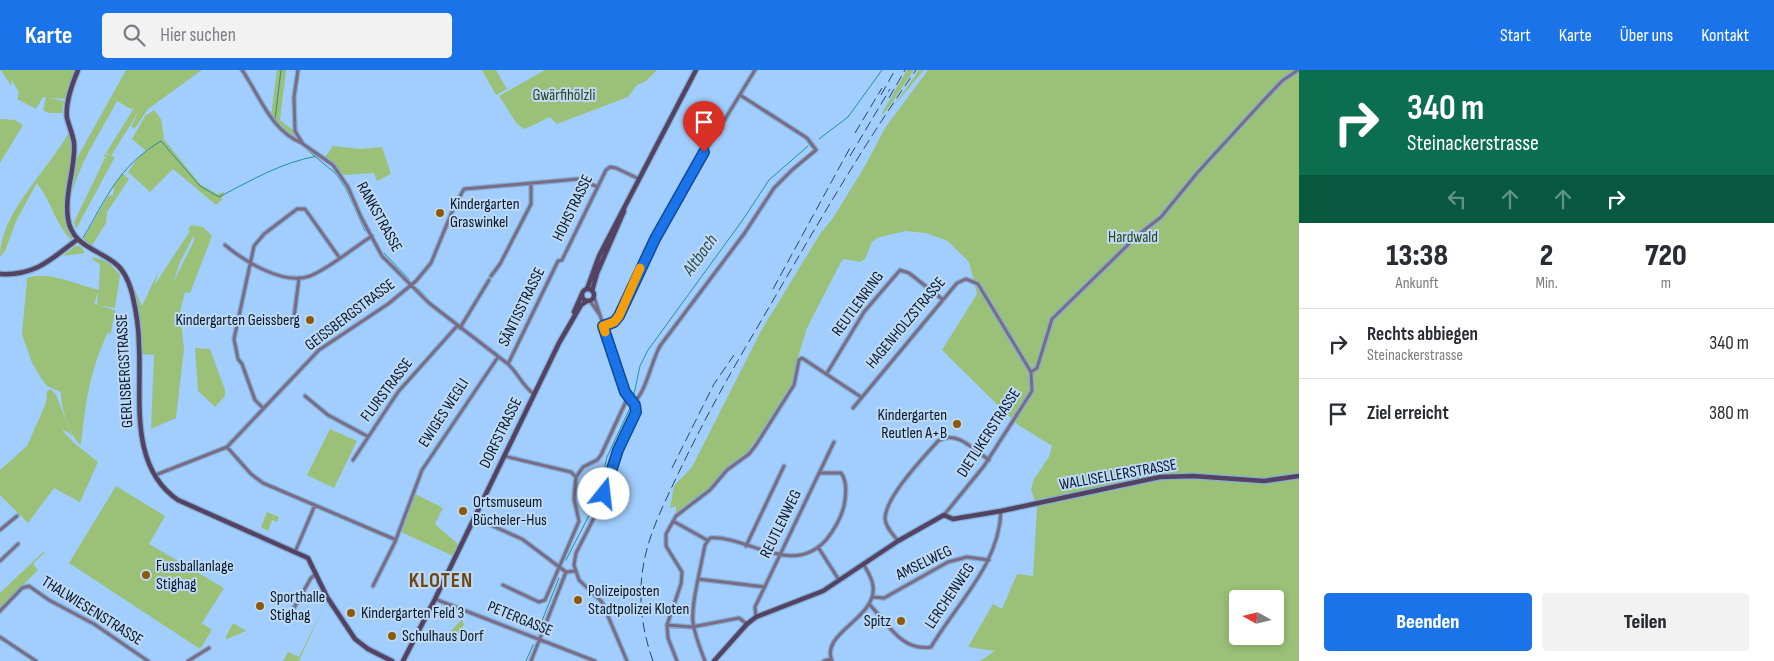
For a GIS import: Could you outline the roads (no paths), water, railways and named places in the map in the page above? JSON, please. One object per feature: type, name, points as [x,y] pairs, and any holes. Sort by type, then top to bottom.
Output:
[{"type":"street","name":"GERLISBERGSTRASSE","points":[[78,70],[68,101],[67,116],[74,143],[68,191],[68,219],[78,239],[92,251],[118,264],[125,273],[138,328],[141,436],[150,464],[159,483],[178,500],[308,558],[327,597],[355,639],[368,649],[392,661]]},
{"type":"street","name":"RANKSTRASSE","points":[[242,70],[277,127],[290,139],[302,144],[333,165],[348,187],[382,256],[458,327],[508,364],[516,372],[527,389],[534,394]]},
{"type":"street","points":[[298,70],[294,121],[295,131],[302,144]]},
{"type":"street","points":[[627,661],[602,602],[581,582],[575,571],[576,554],[602,502],[618,450],[635,418],[636,410],[634,403],[628,397],[600,315],[590,300],[590,290],[626,207],[696,70]]},
{"type":"street","points":[[603,326],[614,322],[619,316],[646,255],[681,191],[755,70]]},
{"type":"street","name":"DIETLIKERSTRASSE","points":[[714,661],[747,624],[756,617],[821,592],[898,541],[944,515],[962,496],[989,460],[1029,398],[1032,391],[1031,372],[1037,368],[1052,319],[1138,236],[1161,217],[1198,172],[1262,101],[1282,81],[1298,70]]},
{"type":"street","points":[[634,403],[642,394],[650,367],[660,346],[744,234],[774,188],[816,150],[807,138],[740,95]]},
{"type":"street","name":"HOHSTRASSE","points":[[558,261],[562,260],[606,170],[612,167],[640,180]]},
{"type":"street","points":[[530,183],[580,179],[598,187]]},
{"type":"street","name":"FLURSTRASSE","points":[[304,396],[328,415],[368,436],[398,392],[458,327],[490,278],[531,204],[530,183]]},
{"type":"street","name":"GEISSBERGSTRASSE","points":[[227,446],[326,344],[388,304],[411,285],[431,263],[462,190],[530,183]]},
{"type":"street","points":[[263,408],[255,400],[235,350],[236,327],[248,263],[254,246],[297,209],[305,209],[339,257]]},
{"type":"street","points":[[226,245],[248,263],[299,278],[312,275],[372,236]]},
{"type":"street","points":[[0,274],[25,273],[42,266],[78,239]]},
{"type":"street","name":"SÄNTISSTRASSE","points":[[508,364],[558,261]]},
{"type":"street","name":"REUTLENRING","points":[[827,373],[864,312],[900,270],[909,272],[942,299]]},
{"type":"street","points":[[293,325],[299,278]]},
{"type":"street","name":"HAGENHOLZSTRASSE","points":[[852,408],[942,299],[961,280],[969,279],[978,284],[1031,372]]},
{"type":"street","points":[[590,290],[582,294],[583,298],[590,300]]},
{"type":"street","name":"DORFSTRASSE","points":[[403,661],[475,518],[582,294]]},
{"type":"street","name":"DORFSTRASSE","points":[[569,324],[581,305],[590,300]]},
{"type":"street","name":"EWIGES WEGLI","points":[[373,586],[395,542],[394,539],[422,470],[498,357]]},
{"type":"street","points":[[677,661],[668,638],[667,625],[683,576],[680,564],[668,550],[665,542],[666,534],[673,521],[686,507],[710,490],[727,470],[749,454],[756,445],[794,385],[798,360],[802,358],[861,397]]},
{"type":"street","points":[[503,584],[542,602],[579,521],[574,499],[576,477],[583,467],[597,460],[601,455],[628,397]]},
{"type":"street","points":[[353,460],[368,436]]},
{"type":"street","points":[[898,541],[886,523],[886,511],[899,489],[938,442],[946,437],[957,438],[989,460]]},
{"type":"street","name":"REUTLENWEG","points":[[756,617],[755,607],[834,442]]},
{"type":"street","points":[[158,474],[227,446],[251,474],[262,482],[394,539]]},
{"type":"street","points":[[504,456],[571,472],[576,477]]},
{"type":"street","points":[[746,546],[784,466]]},
{"type":"street","points":[[673,521],[707,540],[715,538],[780,555],[803,553],[818,548],[829,536],[838,521],[846,493],[845,480],[841,473],[820,473]]},
{"type":"street","name":"WALLISELLERSTRASSE","points":[[944,515],[953,519],[1001,511],[1160,477],[1193,476],[1264,481],[1299,476]]},
{"type":"street","points":[[295,552],[315,505]]},
{"type":"street","name":"LERCHENWEG","points":[[870,605],[900,639],[913,646],[931,647],[989,560],[998,537],[1001,511]]},
{"type":"street","points":[[0,530],[17,516]]},
{"type":"street","points":[[475,518],[522,539],[566,572],[575,571]]},
{"type":"street","points":[[705,661],[692,627],[692,607],[707,540]]},
{"type":"street","points":[[0,561],[18,544]]},
{"type":"street","points":[[818,548],[839,581]]},
{"type":"street","name":"AMSELWEG","points":[[873,597],[884,598],[957,559],[989,560]]},
{"type":"street","points":[[824,661],[832,660],[834,642],[870,605],[873,597],[873,583],[864,564]]},
{"type":"street","points":[[531,661],[566,572]]},
{"type":"street","points":[[291,613],[311,578],[316,574]]},
{"type":"street","points":[[698,579],[764,587]]},
{"type":"street","name":"THALWIESENSTRASSE","points":[[0,611],[22,588],[29,586],[49,600],[94,624],[148,661]]},
{"type":"street","name":"PETERGASSE","points":[[435,599],[595,661]]},
{"type":"street","points":[[667,625],[692,627],[739,618],[747,624]]},
{"type":"street","points":[[0,637],[36,661]]},
{"type":"street","points":[[188,661],[209,648]]},
{"type":"waterway","points":[[275,119],[281,70]]},
{"type":"waterway","name":"Altbach","points":[[819,139],[848,117],[882,70]]},
{"type":"waterway","points":[[83,238],[107,196],[124,172],[134,161],[161,141],[200,186],[219,197],[278,168],[317,156]]},
{"type":"waterway","name":"Altbach","points":[[634,394],[640,366],[648,350],[742,221],[769,180],[808,146]]},
{"type":"waterway","points":[[305,148],[336,174],[346,189],[365,231]]},
{"type":"waterway","points":[[384,253],[409,279]]},
{"type":"waterway","points":[[419,289],[427,298]]},
{"type":"waterway","name":"Altbach","points":[[566,560],[597,500],[607,457],[630,408]]},
{"type":"waterway","name":"Altbach","points":[[538,631],[559,578]]},
{"type":"waterway","name":"Altbach","points":[[526,661],[533,645]]},
{"type":"railway","points":[[881,95],[895,70]]},
{"type":"railway","points":[[889,98],[905,70]]},
{"type":"railway","points":[[653,661],[643,623],[641,583],[648,547],[663,506],[723,386],[853,167],[916,70]]},
{"type":"railway","points":[[855,133],[882,88]]},
{"type":"railway","points":[[850,156],[890,89]]},
{"type":"railway","points":[[773,289],[851,146]]},
{"type":"railway","points":[[672,468],[714,384],[734,355]]},
{"type":"place","name":"Kindergarten Graswinkel","points":[[440,213]]},
{"type":"place","name":"Kindergarten Geissberg","points":[[310,320]]},
{"type":"place","name":"Kindergarten Reutlen A+B","points":[[957,424]]},
{"type":"place","name":"Ortsmuseum Bücheler-Hus","points":[[463,511]]},
{"type":"place","name":"Fussballanlage Stighag","points":[[146,575]]},
{"type":"place","name":"Polizeiposten Stadtpolizei Kloten","points":[[578,600]]},
{"type":"place","name":"Sporthalle Stighag","points":[[260,606]]},
{"type":"place","name":"Kindergarten Feld 3","points":[[351,613]]},
{"type":"place","name":"Spitz","points":[[901,621]]},
{"type":"place","name":"Schulhaus Dorf","points":[[392,636]]},
{"type":"district","name":"KLOTEN","points":[[441,580]]},
{"type":"park label","name":"Gwärfihölzli","points":[[564,95]]},
{"type":"park label","name":"Hardwald","points":[[1133,237]]}]
